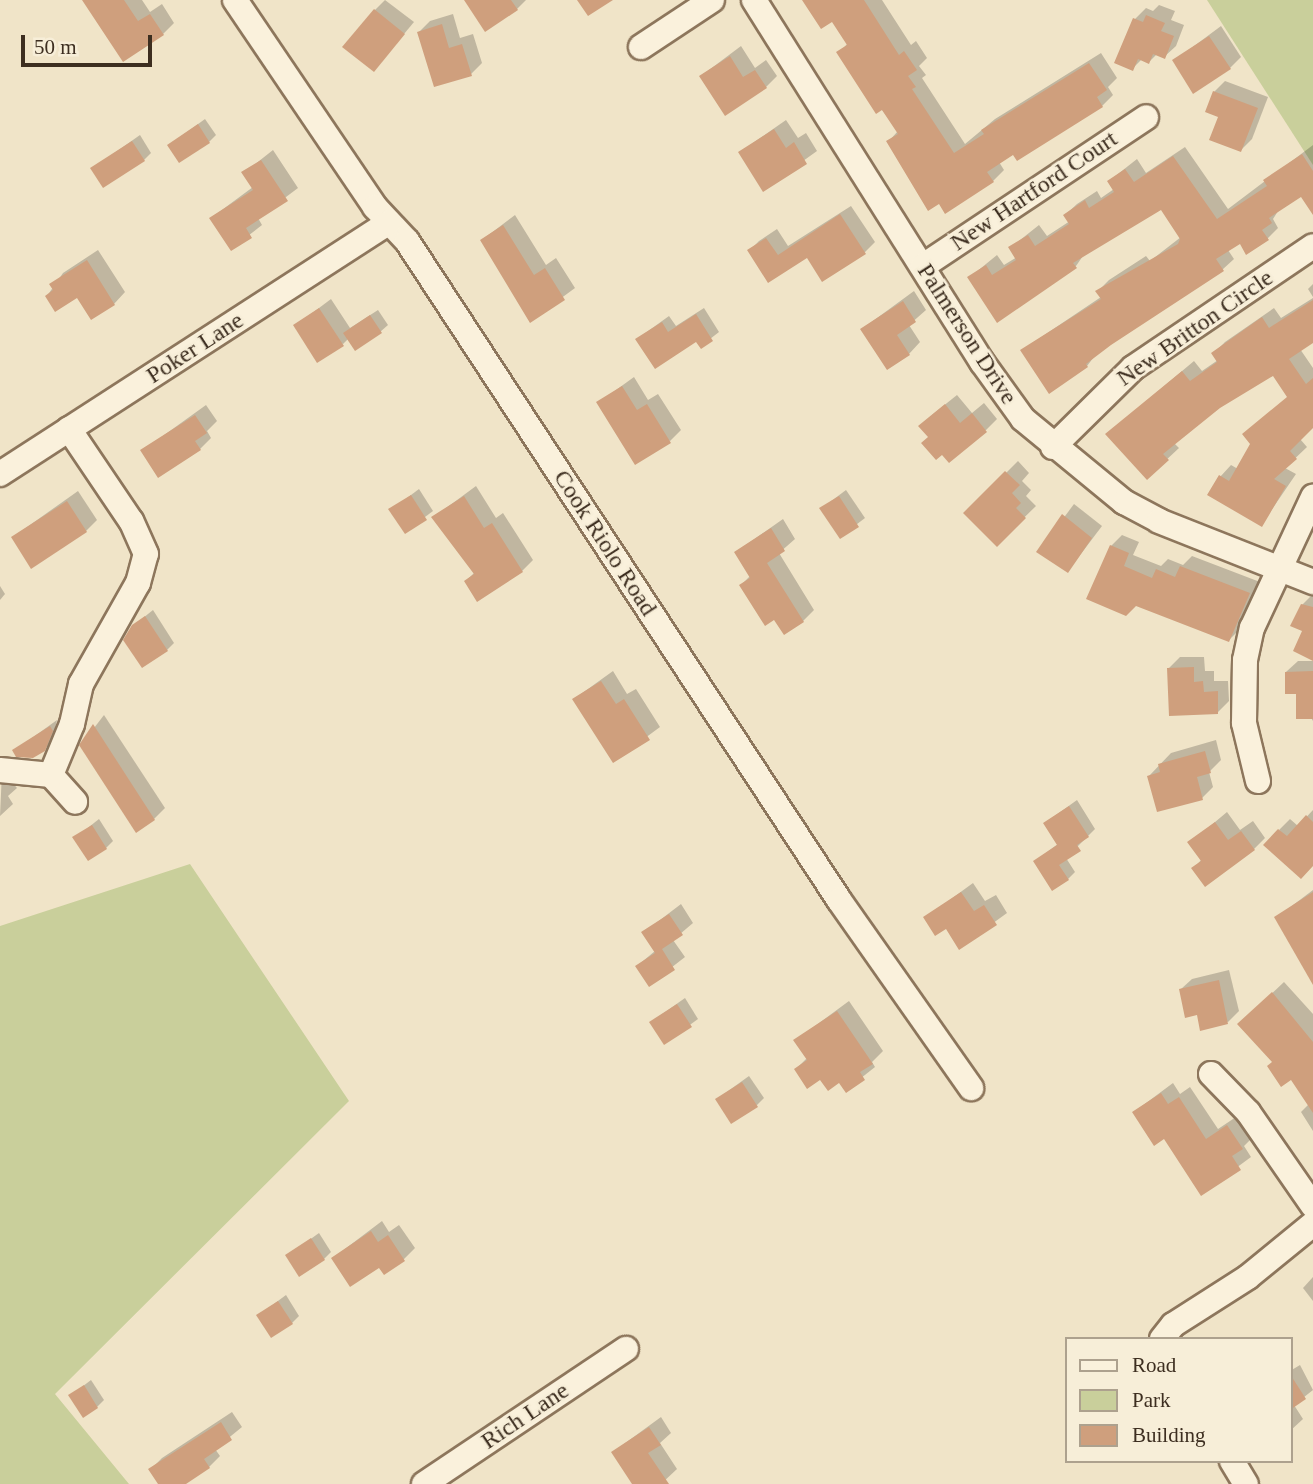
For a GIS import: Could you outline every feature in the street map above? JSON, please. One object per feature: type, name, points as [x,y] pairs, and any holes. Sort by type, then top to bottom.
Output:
[{"type":"street","name":"Cook Riolo Road","points":[[235,0],[389,222],[421,262],[839,900],[971,1088]]},
{"type":"street","points":[[641,47],[712,0]]},
{"type":"street","name":"Palmerson Drive","points":[[754,0],[1001,392],[1053,447],[1124,502],[1159,521],[1313,582]]},
{"type":"street","name":"New Hartford Court","points":[[923,266],[1146,117]]},
{"type":"street","name":"Poker Lane","points":[[0,474],[389,222]]},
{"type":"street","name":"New Britton Circle","points":[[1053,447],[1133,368],[1313,246]]},
{"type":"street","points":[[51,775],[72,724],[81,684],[138,583],[146,554],[131,521],[69,429]]},
{"type":"street","points":[[1258,781],[1244,723],[1245,660],[1252,628],[1282,569],[1313,497]]},
{"type":"street","points":[[0,770],[51,775],[75,802]]},
{"type":"street","points":[[1211,1074],[1248,1112],[1313,1206]]},
{"type":"street","points":[[1163,1337],[1172,1325],[1248,1277],[1313,1224]]},
{"type":"street","name":"Rich Lane","points":[[424,1484],[626,1349]]},
{"type":"street","points":[[1233,1463],[1246,1484]]},
{"type":"green space","points":[[1207,0],[1313,0],[1313,165]]},
{"type":"green space","points":[[190,864],[349,1101],[55,1394],[129,1484],[0,1484],[0,926]]},
{"type":"building","points":[[82,0],[124,0],[138,21],[150,14],[164,35],[123,62]]},
{"type":"building","points":[[464,0],[511,0],[518,10],[485,32]]},
{"type":"building","points":[[577,0],[613,0],[588,16]]},
{"type":"building","points":[[802,0],[864,0],[899,55],[904,51],[917,70],[908,76],[916,87],[912,89],[954,153],[984,134],[981,130],[1089,63],[1107,90],[1097,97],[1103,107],[1017,161],[1013,155],[987,172],[994,182],[945,214],[939,204],[928,211],[886,141],[898,134],[882,110],[876,114],[836,52],[847,45],[832,22],[821,29]]},
{"type":"building","points":[[374,9],[405,34],[374,72],[342,47]]},
{"type":"building","points":[[1146,15],[1165,23],[1161,31],[1174,36],[1165,59],[1153,54],[1149,64],[1138,59],[1133,71],[1114,63],[1133,18],[1143,22]]},
{"type":"building","points":[[442,24],[449,48],[462,44],[472,76],[434,87],[417,32]]},
{"type":"building","points":[[1209,36],[1231,69],[1193,94],[1172,60]]},
{"type":"building","points":[[730,56],[743,77],[755,70],[767,88],[725,116],[699,76]]},
{"type":"building","points":[[1213,91],[1258,108],[1241,152],[1209,140],[1218,117],[1205,112]]},
{"type":"building","points":[[198,124],[210,143],[179,163],[167,145]]},
{"type":"building","points":[[774,129],[786,148],[794,142],[807,164],[763,192],[738,152]]},
{"type":"building","points":[[132,141],[145,161],[103,188],[90,168]]},
{"type":"building","points":[[1302,154],[1313,171],[1313,215],[1301,197],[1269,218],[1272,223],[1262,230],[1269,240],[1246,255],[1240,244],[1216,259],[1224,271],[1111,345],[1086,364],[1088,367],[1049,394],[1020,350],[1101,299],[1095,291],[1178,244],[1180,239],[1161,210],[1073,263],[1077,268],[997,323],[967,277],[986,265],[992,275],[1016,260],[1008,247],[1028,235],[1035,246],[1069,224],[1063,215],[1085,200],[1089,208],[1114,192],[1107,181],[1125,169],[1134,182],[1173,156],[1217,219],[1267,186],[1263,180]]},
{"type":"building","points":[[261,160],[288,201],[246,228],[252,238],[231,251],[209,218],[253,190],[241,172]]},
{"type":"building","points":[[840,214],[866,254],[822,282],[807,258],[768,283],[747,250],[766,238],[778,255]]},
{"type":"building","points":[[503,225],[534,275],[545,268],[565,300],[530,323],[480,240]]},
{"type":"building","points":[[87,260],[115,305],[91,320],[77,298],[55,312],[45,296],[53,290],[49,284]]},
{"type":"building","points":[[1313,300],[1313,343],[1289,359],[1306,384],[1313,378],[1313,428],[1290,451],[1297,459],[1274,479],[1286,486],[1262,527],[1207,495],[1219,475],[1229,481],[1250,444],[1242,434],[1287,397],[1273,376],[1220,408],[1163,454],[1169,460],[1147,480],[1105,434],[1182,371],[1190,381],[1217,362],[1211,353],[1262,317],[1269,328]]},
{"type":"building","points":[[903,301],[916,322],[897,335],[910,355],[887,370],[860,329]]},
{"type":"building","points":[[319,308],[344,346],[317,363],[293,325]]},
{"type":"building","points":[[696,314],[713,341],[701,349],[696,342],[655,369],[635,339],[662,322],[668,332]]},
{"type":"building","points":[[370,315],[382,333],[355,351],[343,333]]},
{"type":"building","points":[[622,386],[637,410],[647,404],[671,443],[635,465],[596,402]]},
{"type":"building","points":[[945,404],[960,423],[972,413],[987,432],[949,463],[942,455],[936,460],[921,443],[928,437],[918,426]]},
{"type":"building","points":[[195,415],[207,433],[195,441],[201,450],[158,478],[140,450]]},
{"type":"building","points":[[1005,471],[1020,485],[1012,493],[1021,503],[1016,508],[1026,518],[997,547],[963,513]]},
{"type":"building","points":[[411,495],[427,520],[405,534],[388,509]]},
{"type":"building","points":[[464,496],[484,528],[492,523],[523,572],[477,602],[464,581],[474,574],[431,517]]},
{"type":"building","points":[[839,496],[859,527],[840,539],[819,508]]},
{"type":"building","points":[[67,501],[87,532],[31,569],[11,537]]},
{"type":"building","points":[[1062,514],[1092,538],[1068,573],[1036,552]]},
{"type":"building","points":[[771,528],[785,551],[767,563],[804,622],[784,635],[774,620],[765,626],[739,585],[750,578],[734,552]]},
{"type":"building","points":[[1110,545],[1129,553],[1124,566],[1152,578],[1156,569],[1175,577],[1180,566],[1250,593],[1229,642],[1136,606],[1126,616],[1086,599]]},
{"type":"building","points":[[1301,604],[1313,607],[1313,661],[1293,651],[1302,631],[1290,626]]},
{"type":"building","points":[[145,616],[168,651],[142,668],[123,640],[132,625]]},
{"type":"building","points":[[1194,667],[1194,682],[1203,681],[1204,692],[1218,691],[1218,714],[1169,716],[1167,668]]},
{"type":"building","points":[[1313,671],[1313,719],[1296,719],[1296,694],[1285,694],[1285,672]]},
{"type":"building","points":[[601,681],[616,704],[624,699],[650,740],[613,763],[572,699]]},
{"type":"building","points":[[93,724],[155,820],[136,833],[79,745]]},
{"type":"building","points":[[50,726],[53,731],[45,751],[33,758],[16,757],[12,750]]},
{"type":"building","points":[[1205,751],[1211,773],[1197,777],[1203,800],[1157,812],[1147,776],[1160,772],[1158,764]]},
{"type":"building","points":[[1069,806],[1089,837],[1077,845],[1081,851],[1059,865],[1069,880],[1052,891],[1033,861],[1057,845],[1043,823]]},
{"type":"building","points":[[1306,815],[1313,822],[1313,866],[1301,879],[1263,845],[1278,829],[1287,836]]},
{"type":"building","points":[[1215,822],[1228,840],[1241,831],[1255,850],[1205,887],[1191,868],[1201,861],[1187,842]]},
{"type":"building","points":[[92,825],[107,849],[88,861],[72,837]]},
{"type":"building","points":[[961,892],[974,911],[984,905],[997,925],[959,950],[946,929],[935,936],[923,917]]},
{"type":"building","points":[[1313,892],[1313,985],[1274,917]]},
{"type":"building","points":[[669,914],[683,935],[662,949],[675,970],[649,987],[635,966],[655,953],[641,932]]},
{"type":"building","points":[[1219,980],[1228,1024],[1200,1031],[1197,1015],[1185,1018],[1179,989]]},
{"type":"building","points":[[1272,992],[1313,1042],[1313,1113],[1291,1080],[1281,1087],[1267,1066],[1272,1062],[1237,1024]]},
{"type":"building","points":[[677,1004],[692,1027],[664,1045],[649,1022]]},
{"type":"building","points":[[837,1011],[873,1064],[860,1072],[865,1080],[846,1093],[839,1083],[828,1091],[820,1080],[807,1089],[794,1069],[807,1060],[793,1040]]},
{"type":"building","points":[[742,1082],[758,1107],[731,1124],[715,1099]]},
{"type":"building","points":[[1161,1093],[1168,1104],[1179,1097],[1206,1139],[1227,1125],[1243,1149],[1232,1156],[1241,1170],[1201,1196],[1164,1139],[1154,1146],[1132,1112]]},
{"type":"building","points":[[371,1231],[378,1242],[388,1235],[405,1261],[384,1275],[379,1268],[350,1287],[331,1258]]},
{"type":"building","points":[[311,1238],[325,1260],[299,1277],[285,1255]]},
{"type":"building","points":[[278,1301],[293,1324],[271,1338],[256,1315]]},
{"type":"building","points":[[1292,1377],[1306,1399],[1292,1409]]},
{"type":"building","points":[[84,1385],[98,1408],[83,1418],[68,1395]]},
{"type":"building","points":[[221,1422],[232,1440],[204,1459],[210,1468],[186,1484],[158,1484],[148,1469]]},
{"type":"building","points":[[649,1427],[661,1445],[648,1453],[669,1484],[632,1484],[611,1452]]}]
